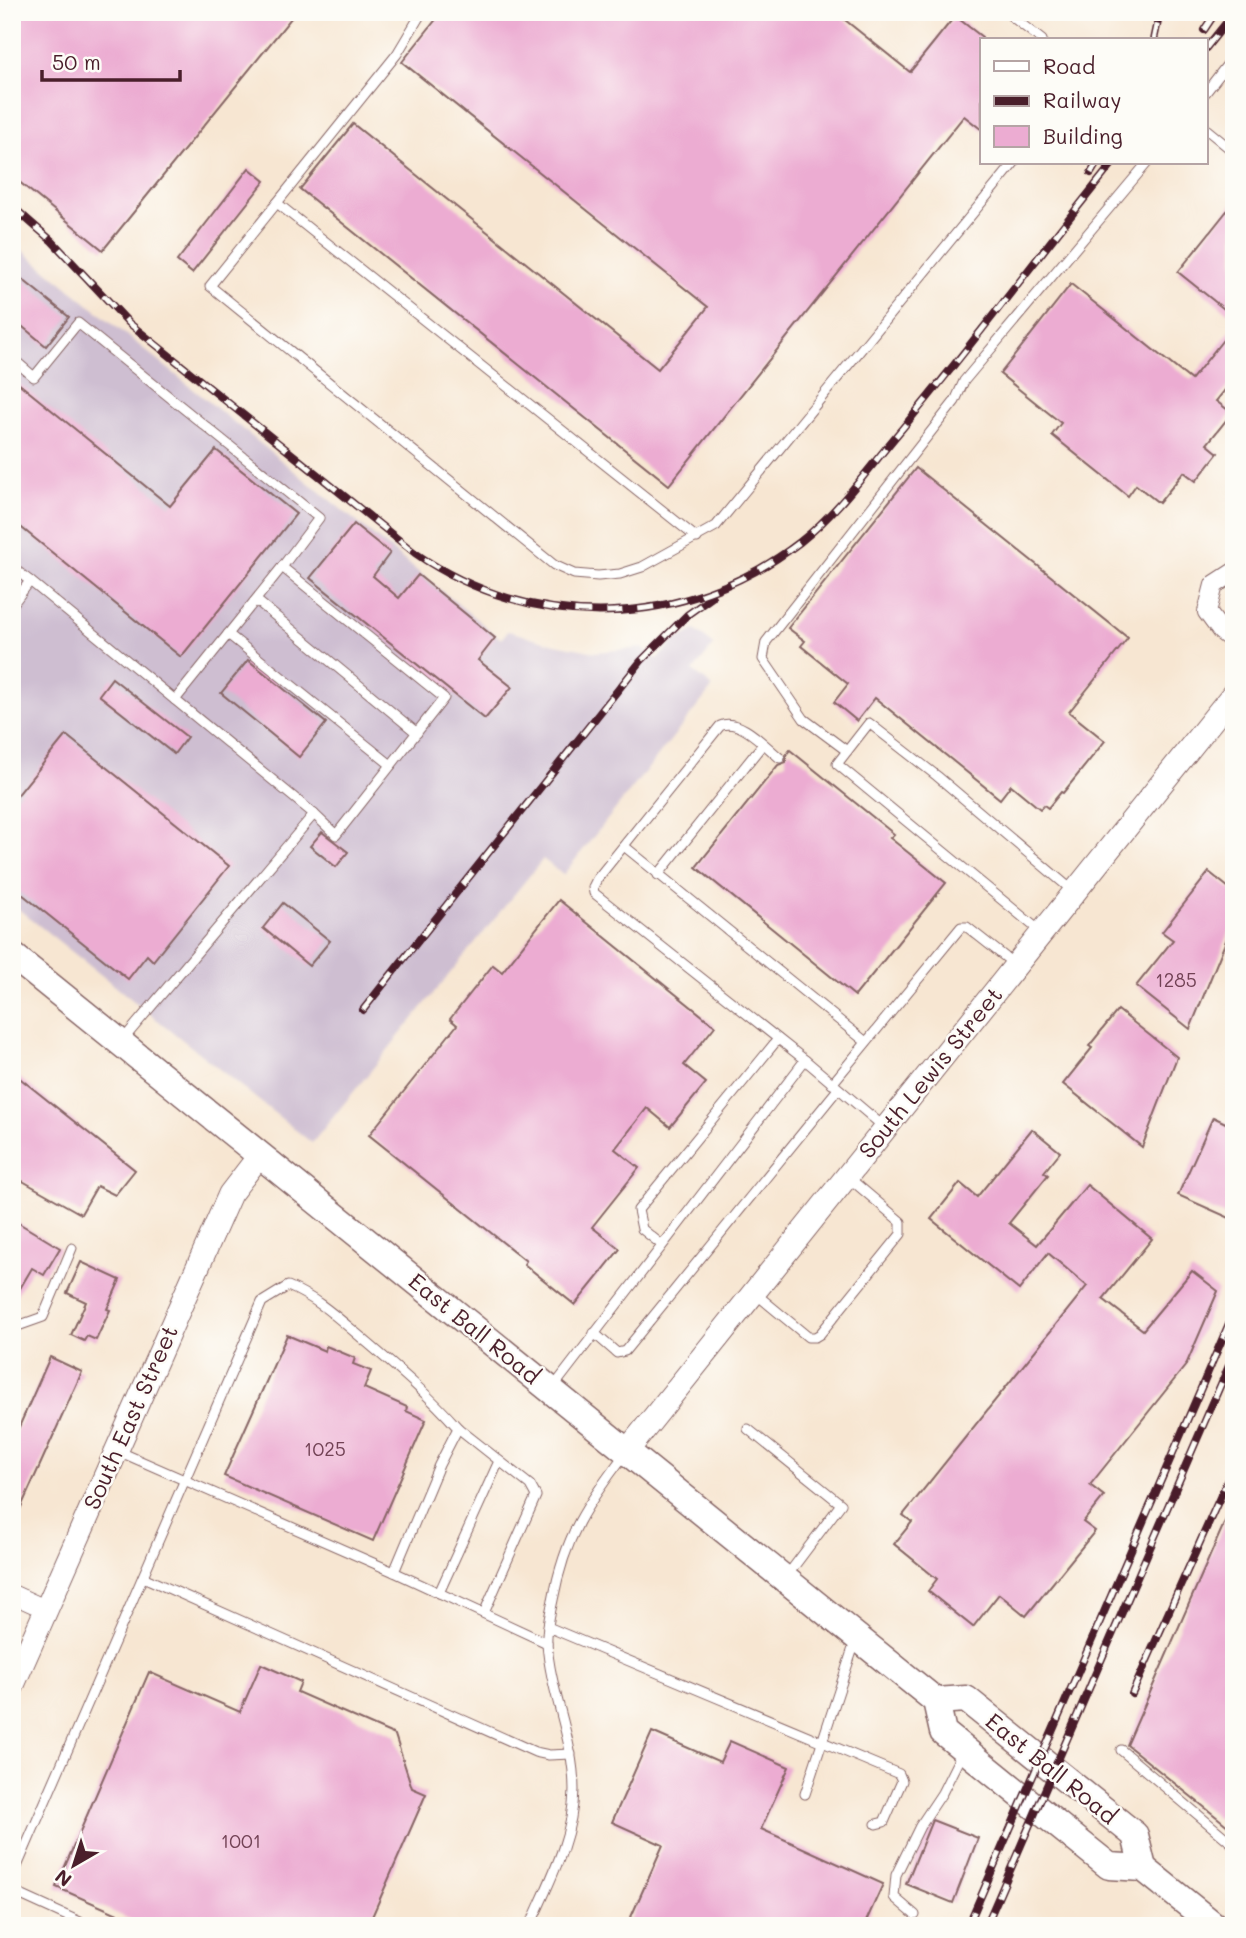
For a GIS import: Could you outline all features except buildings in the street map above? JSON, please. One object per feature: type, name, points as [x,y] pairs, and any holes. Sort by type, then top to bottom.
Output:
[{"type":"main road","name":"South Lewis Street","points":[[627,1451],[1234,694]]},
{"type":"main road","name":"East Ball Road","points":[[12,955],[936,1701],[943,1732],[964,1749],[1109,1866],[1143,1868],[1135,1835],[1114,1818],[966,1699],[936,1701]]},
{"type":"main road","name":"South East Street","points":[[12,1687],[230,1194],[260,1155]]},
{"type":"main road","points":[[1143,1868],[1215,1926]]},
{"type":"street","points":[[1234,572],[1214,585],[1207,612],[1221,631],[1234,641]]},
{"type":"street","points":[[12,1594],[46,1609]]},
{"type":"lane","points":[[422,12],[397,54],[210,286],[554,565],[574,574],[620,574],[642,567],[716,526],[1013,164]]},
{"type":"lane","points":[[1006,12],[1039,38]]},
{"type":"lane","points":[[1208,89],[1234,56]]},
{"type":"lane","points":[[1208,131],[1234,152]]},
{"type":"lane","points":[[847,751],[804,719],[763,659],[766,642],[955,401],[964,381],[1146,164]]},
{"type":"lane","points":[[277,203],[697,538]]},
{"type":"lane","points":[[12,358],[34,377],[78,323],[319,517],[175,700]]},
{"type":"lane","points":[[12,567],[314,814],[336,835],[444,698],[282,567]]},
{"type":"lane","points":[[12,605],[30,581]]},
{"type":"lane","points":[[256,600],[417,733]]},
{"type":"lane","points":[[228,634],[391,765]]},
{"type":"lane","points":[[1042,933],[837,764],[847,751],[869,723],[937,776],[1074,892]]},
{"type":"lane","points":[[780,758],[740,727],[730,724],[720,726],[597,879],[593,887],[594,893],[805,1060],[885,1128]]},
{"type":"lane","points":[[659,874],[763,744]]},
{"type":"lane","points":[[120,1042],[314,814]]},
{"type":"lane","points":[[624,846],[866,1042]]},
{"type":"lane","points":[[594,1333],[617,1353],[625,1351],[835,1086],[866,1042],[961,927],[967,927],[1016,965]]},
{"type":"lane","points":[[662,1245],[642,1229],[638,1210],[778,1039]]},
{"type":"lane","points":[[551,1390],[805,1060]]},
{"type":"lane","points":[[753,1292],[808,1336],[815,1337],[901,1234],[901,1222],[847,1175]]},
{"type":"lane","points":[[12,1328],[43,1317],[72,1248]]},
{"type":"lane","points":[[12,1878],[262,1302],[288,1286],[309,1294],[432,1398],[458,1428],[530,1485],[536,1496],[484,1613]]},
{"type":"lane","points":[[394,1572],[439,1465],[458,1428]]},
{"type":"lane","points":[[748,1429],[841,1504],[785,1578]]},
{"type":"lane","points":[[116,1450],[394,1572],[547,1643]]},
{"type":"lane","points":[[530,1926],[568,1838],[574,1790],[571,1754],[547,1643],[558,1575],[576,1522],[627,1451]]},
{"type":"lane","points":[[439,1593],[499,1461]]},
{"type":"lane","points":[[143,1577],[536,1752],[549,1755],[571,1754]]},
{"type":"lane","points":[[548,1627],[899,1774],[901,1778],[884,1822],[876,1825]]},
{"type":"lane","points":[[805,1794],[857,1637]]},
{"type":"lane","points":[[915,1914],[894,1897],[897,1875],[920,1826],[942,1793],[964,1749]]},
{"type":"lane","points":[[1121,1750],[1234,1845]]},
{"type":"lane","points":[[12,1891],[89,1926]]},
{"type":"shaded area","points":[[12,242],[501,639],[508,631],[595,652],[643,648],[657,659],[675,641],[695,630],[714,645],[693,671],[713,687],[563,875],[543,859],[312,1143],[12,904]]},
{"type":"railway","points":[[1154,38],[1160,12]]},
{"type":"railway","points":[[1204,30],[1216,12]]},
{"type":"railway","points":[[1208,46],[1234,13]]},
{"type":"railway","points":[[1091,173],[1096,164]]},
{"type":"railway","points":[[12,206],[52,241],[129,323],[415,553],[461,580],[509,598],[559,609],[609,611],[659,606],[708,592],[756,571],[814,531],[851,492],[1112,164]]},
{"type":"railway","points":[[363,1010],[641,661],[687,615],[712,597]]},
{"type":"railway","points":[[968,1926],[1234,1312]]},
{"type":"railway","points":[[986,1926],[1234,1354]]},
{"type":"railway","points":[[1132,1694],[1234,1466]]}]
